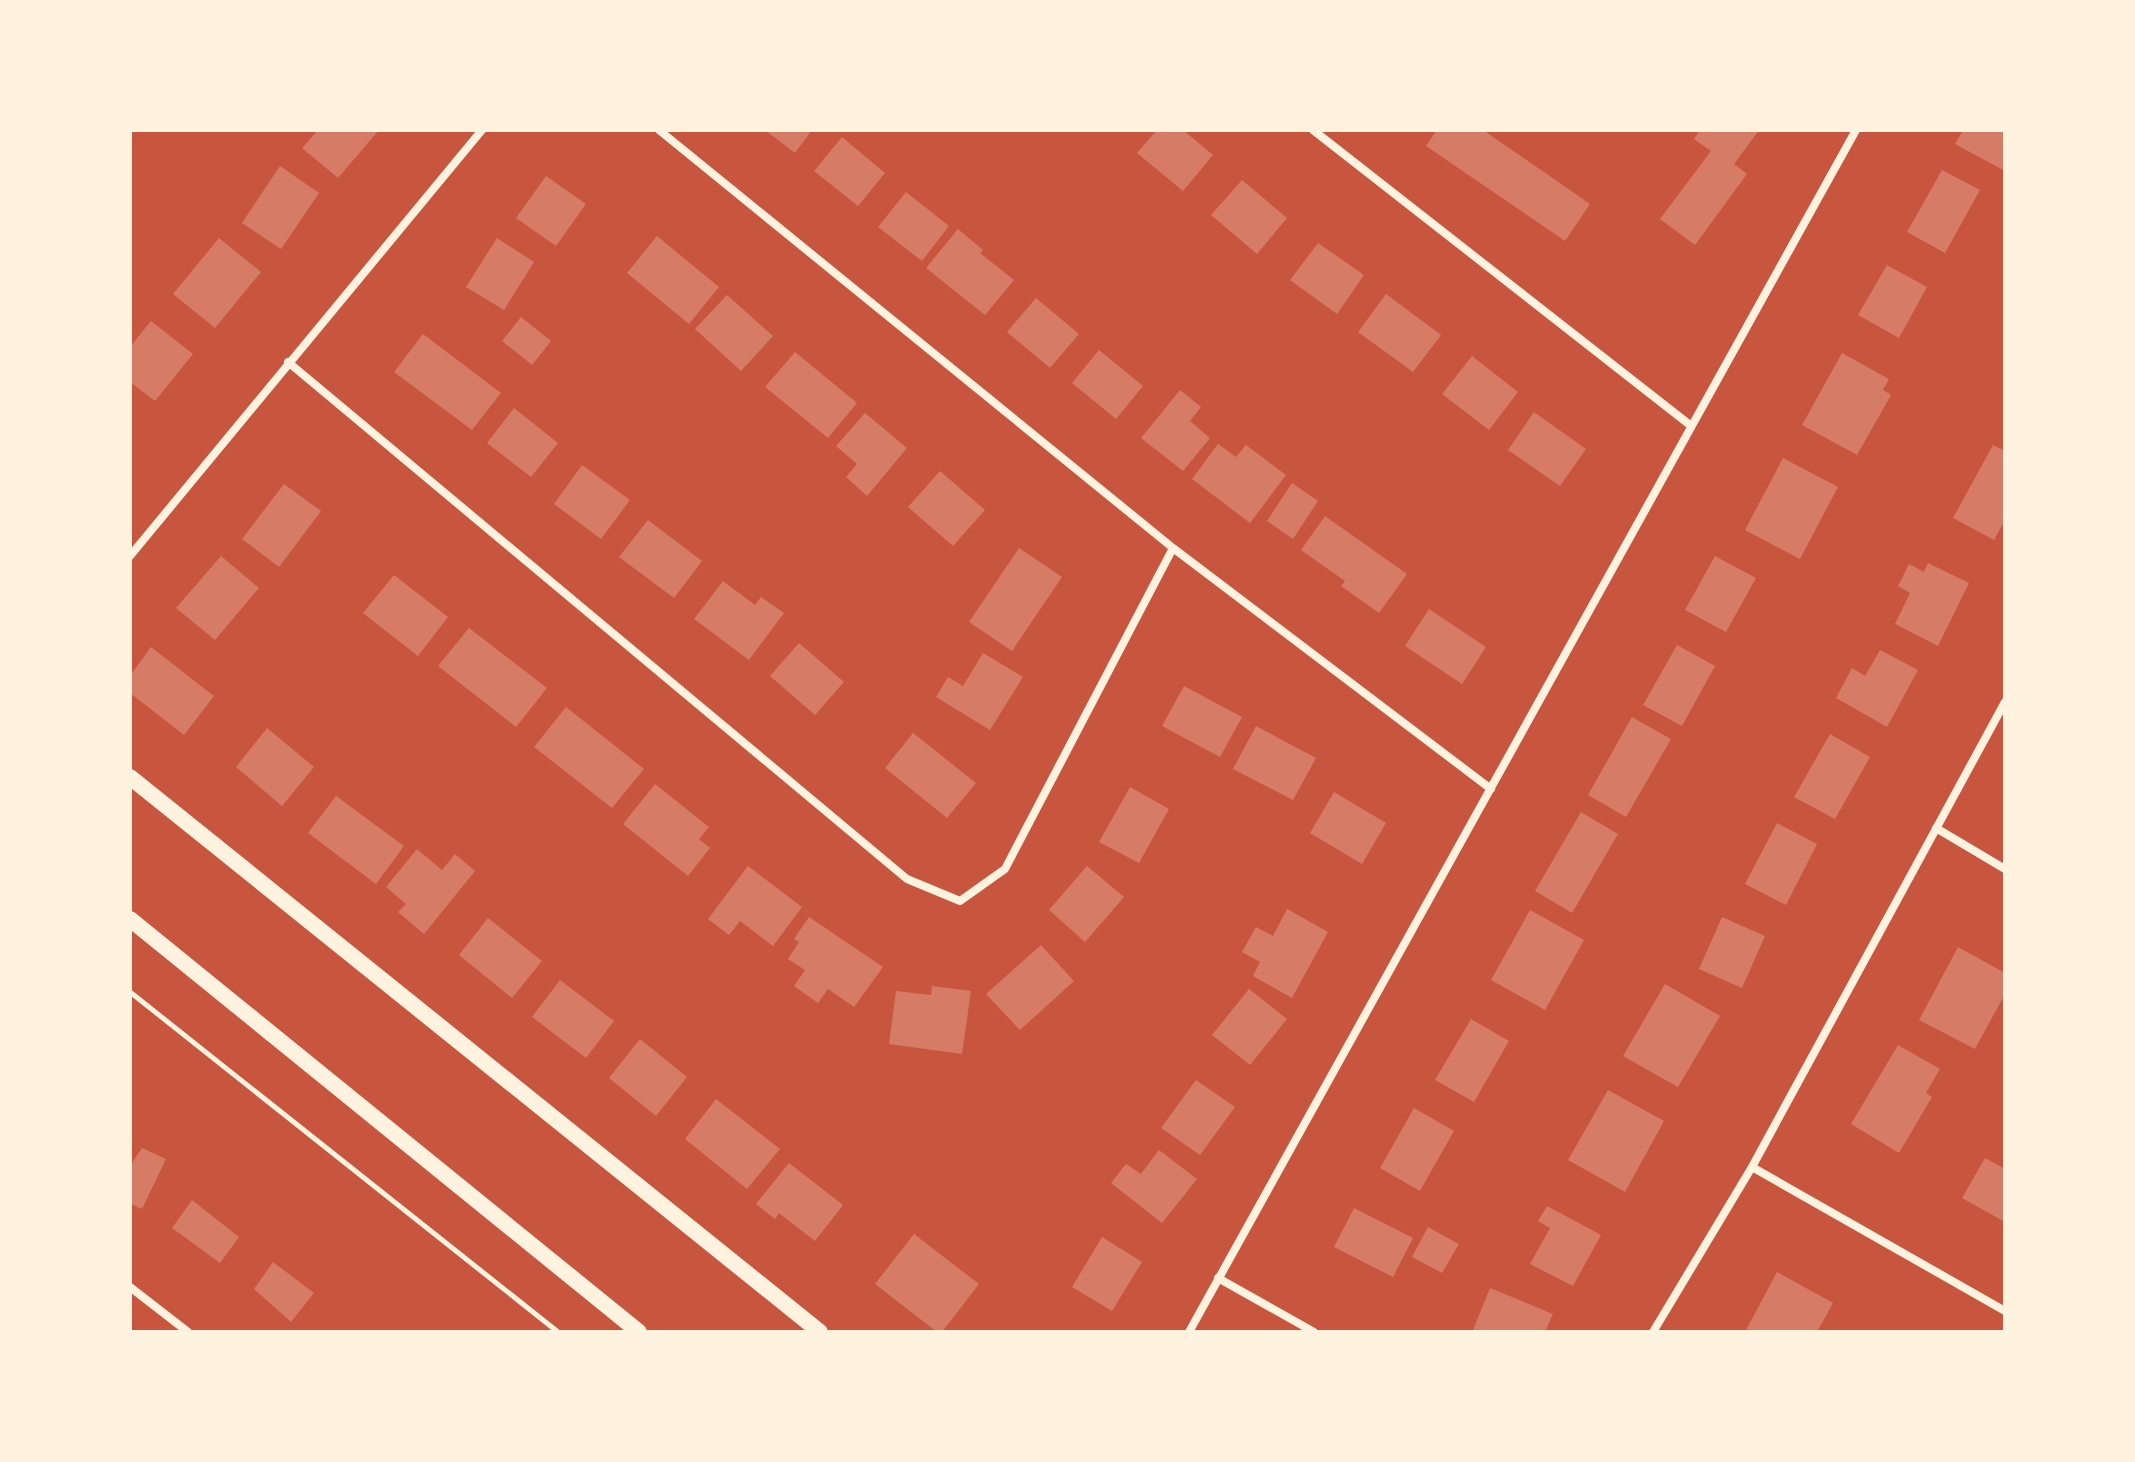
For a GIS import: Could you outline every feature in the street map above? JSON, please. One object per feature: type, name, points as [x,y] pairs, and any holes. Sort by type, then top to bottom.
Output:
[{"type":"main road","points":[[130,777],[820,1332]]},
{"type":"main road","points":[[130,919],[639,1332]]},
{"type":"street","points":[[130,556],[482,130]]},
{"type":"street","points":[[659,130],[1173,548],[1491,789]]},
{"type":"street","points":[[1313,130],[1690,425]]},
{"type":"street","points":[[1189,1332],[1856,130]]},
{"type":"street","points":[[288,362],[907,879],[960,901],[1005,869],[1173,548]]},
{"type":"street","points":[[1653,1332],[1752,1167],[2005,702]]},
{"type":"street","points":[[1936,828],[2005,869]]},
{"type":"street","points":[[1752,1167],[2005,1311]]},
{"type":"street","points":[[1218,1278],[1314,1332]]},
{"type":"street","points":[[130,1287],[188,1332]]},
{"type":"path","points":[[130,992],[558,1332]]},
{"type":"building","points":[[318,130],[379,130],[338,178],[302,148]]},
{"type":"building","points":[[765,130],[812,130],[795,153]]},
{"type":"building","points":[[1157,130],[1183,130],[1213,155],[1183,191],[1137,153]]},
{"type":"building","points":[[1437,130],[1483,130],[1590,204],[1565,241],[1426,146]]},
{"type":"building","points":[[1700,130],[1759,130],[1734,164],[1747,174],[1695,245],[1660,219],[1711,151],[1694,139]]},
{"type":"building","points":[[1963,130],[2005,130],[2005,171],[1955,144]]},
{"type":"building","points":[[842,137],[885,173],[858,206],[814,171]]},
{"type":"building","points":[[280,166],[319,193],[281,249],[242,223]]},
{"type":"building","points":[[1942,170],[1980,190],[1945,253],[1907,232]]},
{"type":"building","points":[[546,176],[586,204],[556,246],[516,218]]},
{"type":"building","points":[[1242,180],[1287,218],[1257,254],[1211,215]]},
{"type":"building","points":[[906,192],[949,226],[922,261],[878,227]]},
{"type":"building","points":[[958,229],[983,250],[980,253],[1014,280],[985,315],[926,268]]},
{"type":"building","points":[[657,236],[719,287],[689,324],[627,273]]},
{"type":"building","points":[[219,238],[261,272],[215,328],[173,294]]},
{"type":"building","points":[[497,238],[534,262],[504,310],[466,287]]},
{"type":"building","points":[[1318,243],[1364,275],[1337,314],[1290,280]]},
{"type":"building","points":[[1887,265],[1927,287],[1899,338],[1858,315]]},
{"type":"building","points":[[1386,294],[1441,335],[1413,372],[1358,332]]},
{"type":"building","points":[[727,295],[773,336],[741,371],[695,329]]},
{"type":"building","points":[[1036,298],[1079,334],[1050,368],[1007,332]]},
{"type":"building","points":[[521,317],[551,341],[532,365],[502,341]]},
{"type":"building","points":[[151,321],[193,354],[155,401],[130,382],[130,347]]},
{"type":"building","points":[[423,334],[501,393],[472,430],[394,372]]},
{"type":"building","points":[[1099,350],[1143,386],[1116,419],[1072,383]]},
{"type":"building","points":[[795,352],[857,403],[828,438],[765,387]]},
{"type":"building","points":[[1842,353],[1889,379],[1883,390],[1891,395],[1857,455],[1802,425]]},
{"type":"building","points":[[1472,356],[1518,392],[1489,430],[1442,394]]},
{"type":"building","points":[[1180,390],[1201,407],[1190,421],[1210,438],[1183,471],[1141,438]]},
{"type":"building","points":[[514,408],[558,443],[531,477],[487,443]]},
{"type":"building","points":[[1534,412],[1586,449],[1560,486],[1508,450]]},
{"type":"building","points":[[865,413],[907,448],[867,496],[846,477],[857,464],[836,446]]},
{"type":"building","points":[[1218,444],[1236,457],[1246,445],[1286,475],[1250,523],[1192,479]]},
{"type":"building","points":[[1993,445],[2005,451],[2005,520],[1994,540],[1953,518]]},
{"type":"building","points":[[1783,458],[1838,487],[1800,559],[1745,530]]},
{"type":"building","points":[[582,465],[630,500],[601,539],[554,504]]},
{"type":"building","points":[[940,471],[985,510],[953,546],[908,507]]},
{"type":"building","points":[[1292,483],[1318,501],[1293,539],[1267,521]]},
{"type":"building","points":[[284,484],[321,511],[279,567],[242,539]]},
{"type":"building","points":[[1325,516],[1407,574],[1379,613],[1341,586],[1345,581],[1301,550]]},
{"type":"building","points":[[648,520],[702,561],[674,598],[619,557]]},
{"type":"building","points":[[1019,548],[1062,577],[1012,651],[969,622]]},
{"type":"building","points":[[221,556],[259,588],[215,640],[176,608]]},
{"type":"building","points":[[1715,556],[1756,578],[1726,632],[1685,610]]},
{"type":"building","points":[[1928,563],[1969,583],[1938,646],[1895,624],[1910,593],[1898,586],[1909,564],[1924,572]]},
{"type":"building","points":[[394,575],[448,617],[418,656],[363,613]]},
{"type":"building","points":[[723,581],[755,605],[761,597],[784,613],[749,660],[694,619]]},
{"type":"building","points":[[1429,609],[1486,647],[1462,684],[1405,646]]},
{"type":"building","points":[[469,628],[547,688],[516,727],[438,666]]},
{"type":"building","points":[[799,643],[844,682],[815,715],[770,676]]},
{"type":"building","points":[[1677,645],[1715,666],[1682,726],[1643,705]]},
{"type":"building","points":[[151,647],[214,696],[184,735],[130,693],[130,676]]},
{"type":"building","points":[[1880,650],[1918,670],[1887,727],[1836,698],[1852,668],[1865,676]]},
{"type":"building","points":[[983,653],[1023,677],[990,730],[936,697],[948,677],[963,686]]},
{"type":"building","points":[[1184,686],[1242,717],[1220,757],[1162,726]]},
{"type":"building","points":[[566,707],[644,769],[612,808],[534,747]]},
{"type":"building","points":[[1632,717],[1671,739],[1626,817],[1588,795]]},
{"type":"building","points":[[1256,726],[1316,758],[1293,800],[1233,769]]},
{"type":"building","points":[[267,728],[314,767],[282,806],[236,767]]},
{"type":"building","points":[[913,733],[976,783],[947,818],[885,768]]},
{"type":"building","points":[[1830,734],[1870,757],[1835,819],[1794,797]]},
{"type":"building","points":[[655,784],[709,827],[699,839],[710,848],[688,876],[623,824]]},
{"type":"building","points":[[1130,787],[1169,809],[1139,863],[1099,842]]},
{"type":"building","points":[[1334,792],[1386,823],[1362,864],[1310,833]]},
{"type":"building","points":[[336,796],[404,846],[376,884],[308,833]]},
{"type":"building","points":[[1581,812],[1618,834],[1572,913],[1535,891]]},
{"type":"building","points":[[1777,823],[1817,844],[1786,905],[1745,884]]},
{"type":"building","points":[[417,849],[442,870],[455,854],[475,871],[424,934],[398,912],[406,904],[386,887]]},
{"type":"building","points":[[748,866],[802,907],[773,946],[740,921],[729,935],[708,919]]},
{"type":"building","points":[[1087,866],[1124,897],[1085,942],[1049,910]]},
{"type":"building","points":[[1287,909],[1328,932],[1292,998],[1253,976],[1260,962],[1242,952],[1256,927],[1273,936]]},
{"type":"building","points":[[1530,910],[1584,940],[1545,1010],[1491,980]]},
{"type":"building","points":[[809,917],[883,967],[854,1007],[828,989],[818,1003],[794,986],[805,970],[788,959],[799,942],[794,939]]},
{"type":"building","points":[[1722,917],[1765,936],[1742,988],[1699,969]]},
{"type":"building","points":[[488,918],[542,961],[512,998],[459,955]]},
{"type":"building","points":[[1041,945],[1074,981],[1020,1030],[986,994]]},
{"type":"building","points":[[1958,947],[2005,973],[2005,994],[1975,1049],[1919,1020]]},
{"type":"building","points":[[560,980],[614,1021],[586,1058],[532,1017]]},
{"type":"building","points":[[1665,984],[1720,1016],[1678,1087],[1623,1056]]},
{"type":"building","points":[[932,986],[971,991],[962,1054],[889,1044],[896,991],[931,995]]},
{"type":"building","points":[[1249,989],[1287,1019],[1250,1065],[1212,1035]]},
{"type":"building","points":[[1471,1019],[1509,1041],[1474,1102],[1435,1080]]},
{"type":"building","points":[[640,1039],[687,1077],[656,1116],[609,1078]]},
{"type":"building","points":[[1898,1045],[1940,1069],[1926,1093],[1932,1097],[1899,1153],[1851,1124]]},
{"type":"building","points":[[1196,1080],[1235,1107],[1200,1155],[1161,1128]]},
{"type":"building","points":[[1608,1090],[1664,1121],[1625,1192],[1568,1160]]},
{"type":"building","points":[[716,1099],[780,1149],[747,1189],[685,1139]]},
{"type":"building","points":[[1414,1108],[1454,1131],[1420,1191],[1380,1168]]},
{"type":"building","points":[[142,1148],[166,1159],[142,1209],[130,1204],[130,1166]]},
{"type":"building","points":[[1159,1150],[1197,1179],[1162,1223],[1111,1183],[1126,1164],[1141,1174]]},
{"type":"building","points":[[1985,1158],[2005,1169],[2005,1222],[1962,1198]]},
{"type":"building","points":[[789,1163],[843,1205],[815,1241],[779,1213],[775,1219],[756,1204]]},
{"type":"building","points":[[192,1200],[239,1237],[220,1263],[172,1228]]},
{"type":"building","points":[[1547,1206],[1601,1235],[1573,1286],[1530,1264],[1550,1228],[1538,1221]]},
{"type":"building","points":[[1354,1208],[1413,1238],[1393,1277],[1334,1247]]},
{"type":"building","points":[[1428,1227],[1459,1244],[1442,1273],[1412,1257]]},
{"type":"building","points":[[914,1234],[979,1284],[942,1332],[937,1332],[875,1284]]},
{"type":"building","points":[[1102,1237],[1142,1262],[1112,1311],[1072,1287]]},
{"type":"building","points":[[273,1262],[314,1293],[291,1322],[254,1289]]},
{"type":"building","points":[[1777,1272],[1833,1303],[1817,1332],[1745,1332]]},
{"type":"building","points":[[1490,1288],[1553,1314],[1545,1332],[1473,1330]]}]
